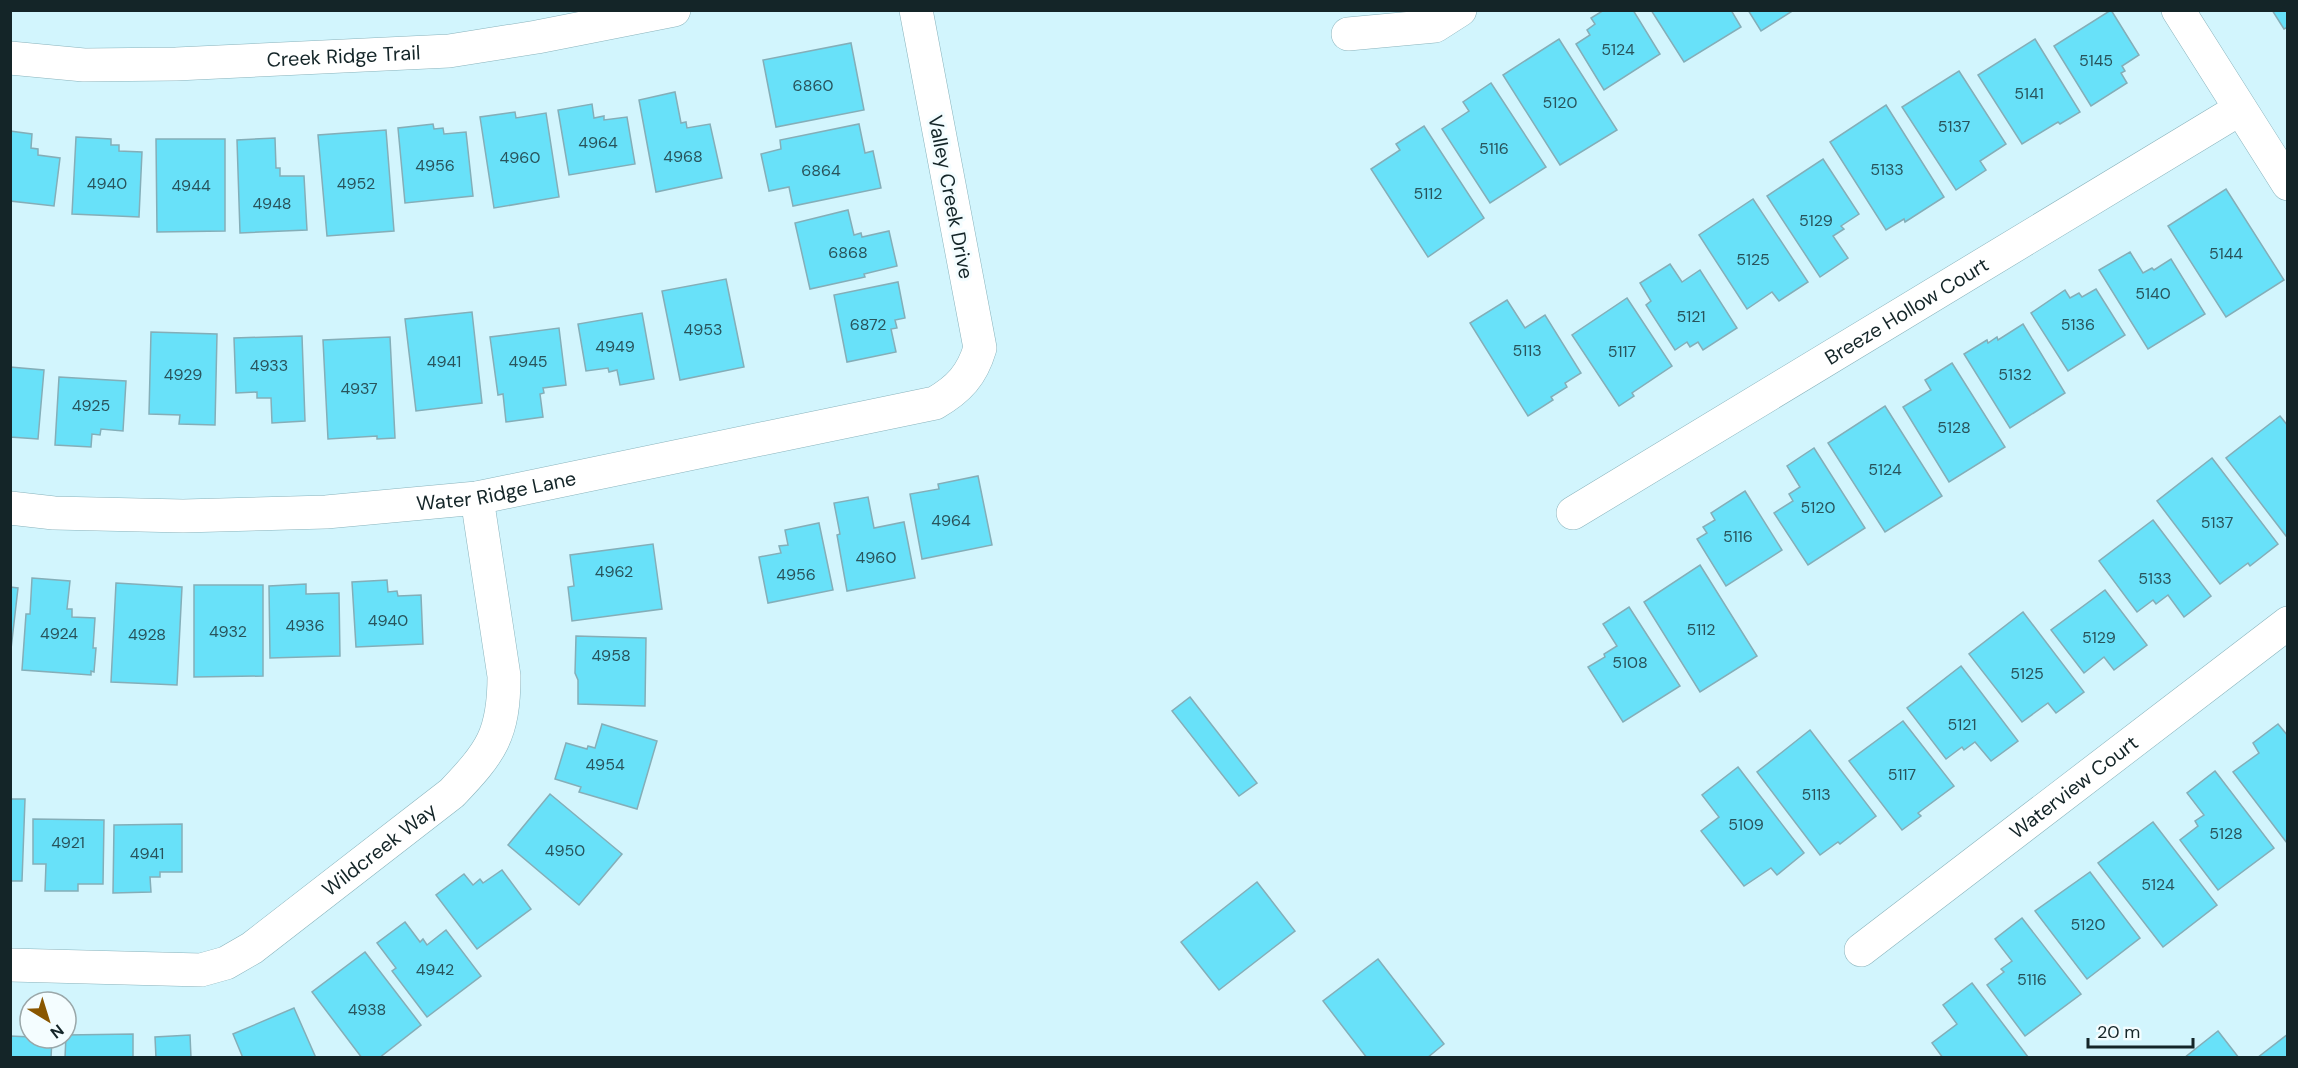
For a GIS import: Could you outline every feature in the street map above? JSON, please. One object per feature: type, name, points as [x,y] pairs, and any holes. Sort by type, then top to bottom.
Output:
[{"type":"street","name":"Creek Ridge Trail","points":[[10,58],[84,65],[176,64],[449,51],[537,37],[674,10]]},
{"type":"street","name":"Valley Creek Drive","points":[[916,10],[980,348],[975,364],[964,380]]},
{"type":"street","points":[[1348,34],[1435,26],[1460,10]]},
{"type":"street","points":[[2178,10],[2288,184]]},
{"type":"street","name":"Breeze Hollow Court","points":[[1573,513],[2240,109]]},
{"type":"street","name":"Water Ridge Lane","points":[[10,508],[54,513],[183,516],[326,512],[477,498],[935,403],[952,393],[964,380]]},
{"type":"street","name":"Wildcreek Way","points":[[10,965],[201,970],[226,963],[252,948],[452,794],[478,765],[497,735],[504,705],[504,676],[477,498]]},
{"type":"street","name":"Waterview Court","points":[[1861,950],[2288,624]]},
{"type":"building","points":[[1604,10],[1633,10],[1660,54],[1604,90],[1576,44],[1590,35],[1587,30],[1595,24],[1591,18]]},
{"type":"building","points":[[1651,10],[1731,10],[1741,27],[1684,62]]},
{"type":"building","points":[[1748,10],[1794,10],[1761,31]]},
{"type":"building","points":[[2111,10],[2139,55],[2122,66],[2125,71],[2121,73],[2127,83],[2091,106],[2054,46]]},
{"type":"building","points":[[2272,10],[2288,10],[2288,27],[2284,29]]},
{"type":"building","points":[[1559,39],[1617,130],[1560,165],[1503,75]]},
{"type":"building","points":[[2035,39],[2080,112],[2060,124],[2058,122],[2022,144],[1978,75]]},
{"type":"building","points":[[851,43],[864,110],[776,127],[763,60]]},
{"type":"building","points":[[1959,71],[2006,144],[1980,161],[1986,170],[1956,190],[1902,107]]},
{"type":"building","points":[[1491,83],[1546,167],[1490,203],[1442,129],[1469,111],[1463,102]]},
{"type":"building","points":[[675,92],[681,123],[686,122],[687,128],[710,124],[722,178],[656,192],[639,100]]},
{"type":"building","points":[[592,104],[594,118],[604,116],[604,120],[627,117],[635,164],[569,175],[558,110]]},
{"type":"building","points":[[1886,105],[1944,197],[1905,222],[1904,219],[1886,230],[1830,142]]},
{"type":"building","points":[[515,112],[516,118],[546,113],[559,197],[494,208],[480,117]]},
{"type":"building","points":[[433,124],[434,129],[443,128],[444,134],[466,132],[473,196],[405,203],[398,128]]},
{"type":"building","points":[[859,124],[865,153],[873,151],[881,188],[793,206],[789,187],[769,191],[761,154],[781,149],[780,140]]},
{"type":"building","points":[[1424,126],[1484,218],[1428,257],[1371,169],[1400,150],[1396,144]]},
{"type":"building","points":[[386,130],[394,231],[327,236],[318,135]]},
{"type":"building","points":[[10,131],[32,134],[31,148],[38,149],[38,155],[60,158],[54,206],[10,201]]},
{"type":"building","points":[[76,137],[111,139],[111,145],[119,145],[119,151],[142,152],[139,217],[72,214]]},
{"type":"building","points":[[275,138],[276,168],[280,168],[280,176],[304,176],[307,230],[240,233],[237,140]]},
{"type":"building","points":[[156,139],[225,139],[225,231],[157,232]]},
{"type":"building","points":[[1823,159],[1859,214],[1841,226],[1844,229],[1833,236],[1848,258],[1820,277],[1767,196]]},
{"type":"building","points":[[2226,189],[2284,280],[2226,317],[2168,226]]},
{"type":"building","points":[[1753,199],[1808,282],[1779,301],[1772,292],[1747,309],[1699,235]]},
{"type":"building","points":[[848,210],[854,235],[861,233],[862,237],[889,231],[897,266],[864,274],[865,277],[810,289],[795,223]]},
{"type":"building","points":[[2130,252],[2143,273],[2152,268],[2154,270],[2171,259],[2205,314],[2148,349],[2099,270]]},
{"type":"building","points":[[1670,264],[1682,282],[1700,270],[1737,328],[1703,350],[1698,342],[1690,347],[1687,342],[1675,350],[1646,305],[1651,301],[1640,283]]},
{"type":"building","points":[[726,279],[744,367],[680,380],[662,291]]},
{"type":"building","points":[[898,282],[905,318],[895,320],[897,328],[891,329],[896,352],[847,362],[834,295]]},
{"type":"building","points":[[2096,289],[2125,335],[2068,371],[2031,313],[2065,290],[2070,298],[2079,293],[2082,297]]},
{"type":"building","points":[[1627,298],[1672,366],[1632,393],[1634,396],[1619,406],[1572,335]]},
{"type":"building","points":[[1507,300],[1525,328],[1545,315],[1581,373],[1565,383],[1567,387],[1551,397],[1553,400],[1528,416],[1470,323]]},
{"type":"building","points":[[472,312],[482,403],[416,411],[405,319]]},
{"type":"building","points":[[642,313],[654,379],[620,385],[617,370],[609,372],[608,368],[586,371],[578,324]]},
{"type":"building","points":[[2023,324],[2065,393],[2010,428],[1964,354],[1987,340],[1988,343],[1997,337],[1998,340]]},
{"type":"building","points":[[559,328],[566,385],[543,388],[544,393],[540,394],[543,417],[506,422],[503,394],[498,395],[490,337]]},
{"type":"building","points":[[151,332],[217,334],[215,425],[179,424],[180,415],[149,414]]},
{"type":"building","points":[[302,336],[305,421],[272,423],[271,398],[257,398],[257,392],[236,393],[234,338]]},
{"type":"building","points":[[390,337],[395,438],[377,439],[377,436],[328,439],[323,340]]},
{"type":"building","points":[[1952,363],[2005,447],[1949,482],[1903,407],[1931,390],[1925,380]]},
{"type":"building","points":[[10,367],[44,370],[38,439],[10,437]]},
{"type":"building","points":[[59,377],[126,381],[123,431],[101,429],[100,435],[92,434],[91,447],[55,445]]},
{"type":"building","points":[[1885,406],[1942,496],[1885,532],[1828,443]]},
{"type":"building","points":[[2280,416],[2288,426],[2288,535],[2286,536],[2226,458]]},
{"type":"building","points":[[1814,448],[1865,528],[1808,565],[1774,513],[1793,501],[1789,494],[1800,487],[1787,466]]},
{"type":"building","points":[[2212,458],[2278,544],[2250,566],[2248,563],[2220,584],[2157,501]]},
{"type":"building","points":[[978,476],[992,545],[922,559],[910,494],[939,489],[938,484]]},
{"type":"building","points":[[1745,491],[1782,550],[1726,586],[1697,539],[1707,533],[1703,527],[1715,520],[1711,513]]},
{"type":"building","points":[[868,497],[874,528],[904,522],[915,578],[847,591],[834,503]]},
{"type":"building","points":[[2153,520],[2211,596],[2184,617],[2168,595],[2156,604],[2153,600],[2137,612],[2099,561]]},
{"type":"building","points":[[819,523],[833,590],[768,603],[759,557],[781,553],[779,546],[788,545],[785,530]]},
{"type":"building","points":[[653,544],[662,609],[572,621],[568,587],[574,586],[570,555]]},
{"type":"building","points":[[1700,565],[1757,656],[1700,692],[1644,602]]},
{"type":"building","points":[[32,578],[70,581],[67,609],[72,609],[72,617],[95,618],[93,648],[96,648],[94,672],[91,671],[91,675],[22,670],[26,614],[30,614]]},
{"type":"building","points":[[387,580],[388,592],[397,591],[398,596],[421,595],[423,644],[356,647],[352,582]]},
{"type":"building","points":[[116,583],[182,587],[177,685],[111,682]]},
{"type":"building","points":[[306,584],[306,594],[339,593],[340,656],[270,658],[269,586]]},
{"type":"building","points":[[194,585],[263,585],[263,676],[194,677]]},
{"type":"building","points":[[10,587],[18,588],[10,658]]},
{"type":"building","points":[[2105,590],[2147,645],[2114,670],[2104,657],[2084,673],[2051,630]]},
{"type":"building","points":[[1629,607],[1680,686],[1623,722],[1588,667],[1605,657],[1604,654],[1617,646],[1603,624]]},
{"type":"building","points":[[2023,612],[2084,692],[2056,713],[2048,703],[2022,722],[1969,654]]},
{"type":"building","points":[[576,636],[646,638],[645,706],[578,704],[578,680],[575,673]]},
{"type":"building","points":[[1961,666],[2018,741],[1991,761],[1975,742],[1964,750],[1962,747],[1946,759],[1907,708]]},
{"type":"building","points":[[1190,697],[1257,783],[1239,796],[1172,711]]},
{"type":"building","points":[[1903,721],[1954,786],[1918,813],[1921,816],[1902,830],[1849,761]]},
{"type":"building","points":[[602,724],[657,741],[637,809],[579,792],[581,787],[555,779],[566,743],[587,749],[588,746],[595,748]]},
{"type":"building","points":[[2278,724],[2288,736],[2287,843],[2233,772],[2259,753],[2253,743]]},
{"type":"building","points":[[1810,730],[1876,816],[1840,844],[1838,842],[1820,855],[1757,772]]},
{"type":"building","points":[[1738,767],[1804,853],[1777,875],[1771,868],[1744,886],[1701,831],[1719,817],[1702,795]]},
{"type":"building","points":[[2215,771],[2274,848],[2218,890],[2180,840],[2198,826],[2195,821],[2204,815],[2187,793]]},
{"type":"building","points":[[550,794],[622,854],[579,905],[508,845]]},
{"type":"building","points":[[10,799],[25,799],[22,881],[10,881]]},
{"type":"building","points":[[33,819],[104,820],[103,884],[78,884],[78,891],[45,891],[46,864],[33,864]]},
{"type":"building","points":[[2153,822],[2217,905],[2163,947],[2098,863]]},
{"type":"building","points":[[182,824],[182,872],[160,872],[160,877],[150,877],[151,892],[113,893],[114,825]]},
{"type":"building","points":[[502,870],[531,909],[477,949],[436,895],[464,874],[473,885],[480,879],[483,883]]},
{"type":"building","points":[[2090,872],[2140,938],[2087,979],[2035,911]]},
{"type":"building","points":[[1257,882],[1295,931],[1219,990],[1181,942]]},
{"type":"building","points":[[2022,918],[2081,994],[2025,1036],[1987,985],[2004,972],[2001,969],[2012,961],[1995,939]]},
{"type":"building","points":[[405,922],[420,942],[423,939],[427,945],[446,930],[481,976],[427,1017],[392,971],[396,968],[377,943]]},
{"type":"building","points":[[365,952],[421,1025],[379,1058],[362,1058],[312,992]]},
{"type":"building","points":[[1378,959],[1444,1044],[1427,1058],[1367,1058],[1323,1001]]},
{"type":"building","points":[[1972,983],[2027,1058],[1943,1058],[1932,1043],[1957,1024],[1943,1005]]},
{"type":"building","points":[[294,1008],[316,1058],[243,1058],[233,1034]]},
{"type":"building","points":[[2218,1031],[2239,1058],[2184,1058]]},
{"type":"building","points":[[133,1034],[133,1058],[65,1058],[65,1050],[78,1050],[78,1035]]},
{"type":"building","points":[[2288,1034],[2288,1058],[2257,1058]]},
{"type":"building","points":[[190,1035],[191,1058],[156,1058],[155,1037]]},
{"type":"building","points":[[10,1036],[18,1036],[18,1050],[51,1050],[51,1058],[10,1058]]}]
